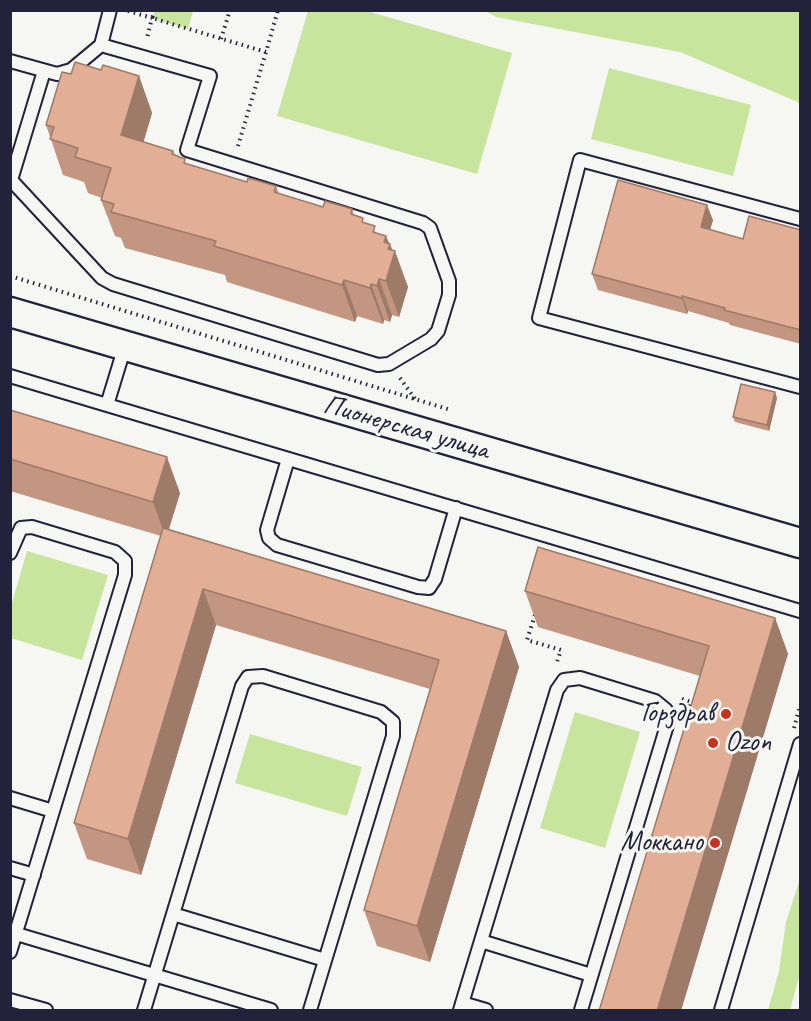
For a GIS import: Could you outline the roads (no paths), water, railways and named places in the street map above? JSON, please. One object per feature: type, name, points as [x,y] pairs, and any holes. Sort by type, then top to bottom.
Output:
[{"type":"street","name":"Пионерская улица","points":[[10,312],[801,543]]},
{"type":"lane","points":[[10,61],[57,74],[71,70],[101,45],[110,10]]},
{"type":"lane","points":[[44,71],[11,180],[102,278],[113,284],[378,365],[389,364],[431,339],[438,331],[449,295],[449,281],[430,228],[423,223],[187,150],[210,76],[101,45]]},
{"type":"lane","points":[[801,219],[580,159],[539,318],[801,387]]},
{"type":"lane","points":[[107,405],[125,346]]},
{"type":"lane","points":[[10,376],[801,611]]},
{"type":"lane","points":[[288,459],[267,530],[269,538],[278,545],[418,587],[429,588],[435,579],[456,508]]},
{"type":"lane","points":[[10,553],[21,528],[32,527],[115,552],[125,561],[124,575],[34,875],[13,933],[10,952]]},
{"type":"lane","points":[[144,1011],[242,686],[248,677],[262,676],[381,712],[393,722],[393,736],[310,1011]]},
{"type":"lane","points":[[486,1011],[461,1007],[557,690],[564,680],[580,678],[656,701],[666,710],[668,722],[581,1011]]},
{"type":"lane","points":[[721,1011],[801,744]]},
{"type":"lane","points":[[10,798],[53,811]]},
{"type":"lane","points":[[10,868],[34,875]]},
{"type":"lane","points":[[173,914],[326,960]]},
{"type":"lane","points":[[13,933],[271,1011]]},
{"type":"lane","points":[[481,941],[591,975]]},
{"type":"lane","points":[[11,1002],[46,1011]]},
{"type":"place","name":"Горздрав","points":[[726,714]]},
{"type":"place","name":"Ozon","points":[[713,743]]},
{"type":"place","name":"Моккано","points":[[715,843]]}]
